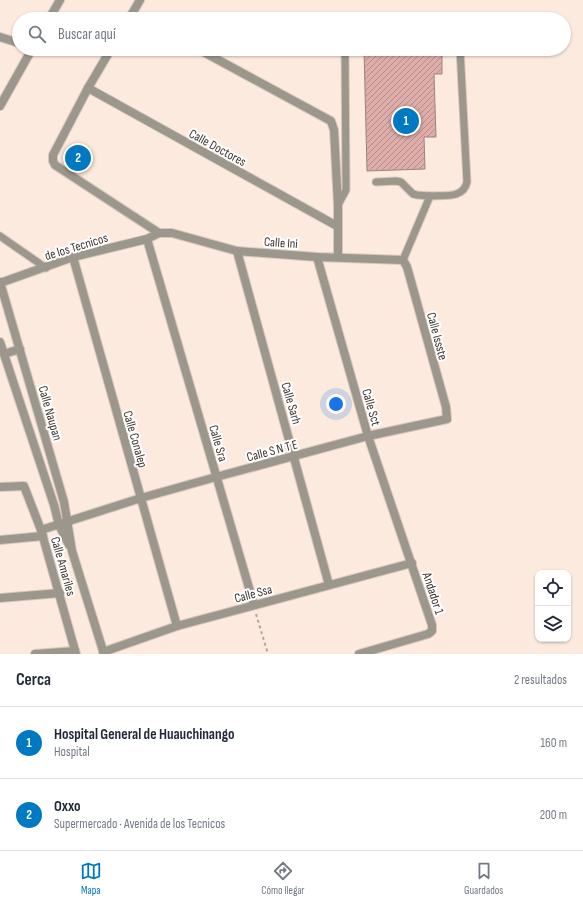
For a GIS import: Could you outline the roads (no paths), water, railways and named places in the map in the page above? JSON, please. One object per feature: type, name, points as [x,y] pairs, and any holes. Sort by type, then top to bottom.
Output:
[{"type":"street","points":[[53,12],[60,0]]},
{"type":"street","points":[[132,12],[140,0]]},
{"type":"street","points":[[0,38],[12,41]]},
{"type":"street","points":[[0,106],[28,56]]},
{"type":"street","points":[[107,56],[88,88],[53,155],[53,161],[55,165],[159,233]]},
{"type":"street","points":[[211,56],[332,121],[334,130],[338,205],[338,257]]},
{"type":"street","name":"Calle Doctores","points":[[88,88],[337,226]]},
{"type":"street","name":"de los Tecnicos","points":[[0,283],[73,258],[147,239],[159,233]]},
{"type":"street","name":"Calle Ini","points":[[159,233],[172,234],[237,251],[403,260]]},
{"type":"street","name":"Calle Sra","points":[[147,239],[254,605]]},
{"type":"street","name":"Calle Sarh","points":[[237,251],[329,585]]},
{"type":"street","name":"Calle Sct","points":[[317,256],[368,436],[412,563]]},
{"type":"street","name":"Calle Conalep","points":[[73,258],[178,626]]},
{"type":"street","name":"Calle Issste","points":[[403,260],[407,267],[446,407],[447,419]]},
{"type":"street","name":"Calle Naupan","points":[[0,283],[56,475],[68,521],[72,551],[103,653]]},
{"type":"street","name":"Calle Naupan","points":[[0,342],[54,505],[59,525],[72,551]]},
{"type":"street","points":[[4,354],[20,349]]},
{"type":"street","points":[[20,404],[34,400]]},
{"type":"street","name":"Calle S N T E","points":[[0,540],[42,533],[68,521],[141,498],[216,477],[368,436],[447,419]]},
{"type":"street","points":[[45,478],[56,475]]},
{"type":"street","name":"Calle Amariles","points":[[0,487],[24,486],[42,533],[76,652]]},
{"type":"street","name":"Calle Ssa","points":[[103,653],[178,626],[412,563]]},
{"type":"street","name":"Andador 1","points":[[367,653],[428,634],[432,631],[432,625],[412,563]]},
{"type":"street","points":[[0,598],[60,593]]},
{"type":"street","points":[[35,654],[76,652]]},
{"type":"street","points":[[359,654],[367,653]]},
{"type":"lane","points":[[338,205],[346,190],[345,56]]},
{"type":"lane","points":[[376,182],[396,180],[401,182],[413,194],[430,196],[458,194],[466,188],[467,182],[460,56]]},
{"type":"lane","points":[[403,260],[430,196]]},
{"type":"lane","points":[[0,236],[46,268]]},
{"type":"place","name":"Hospital General de Huauchinango","points":[[406,121]]},
{"type":"place","name":"Oxxo","points":[[78,158]]}]
